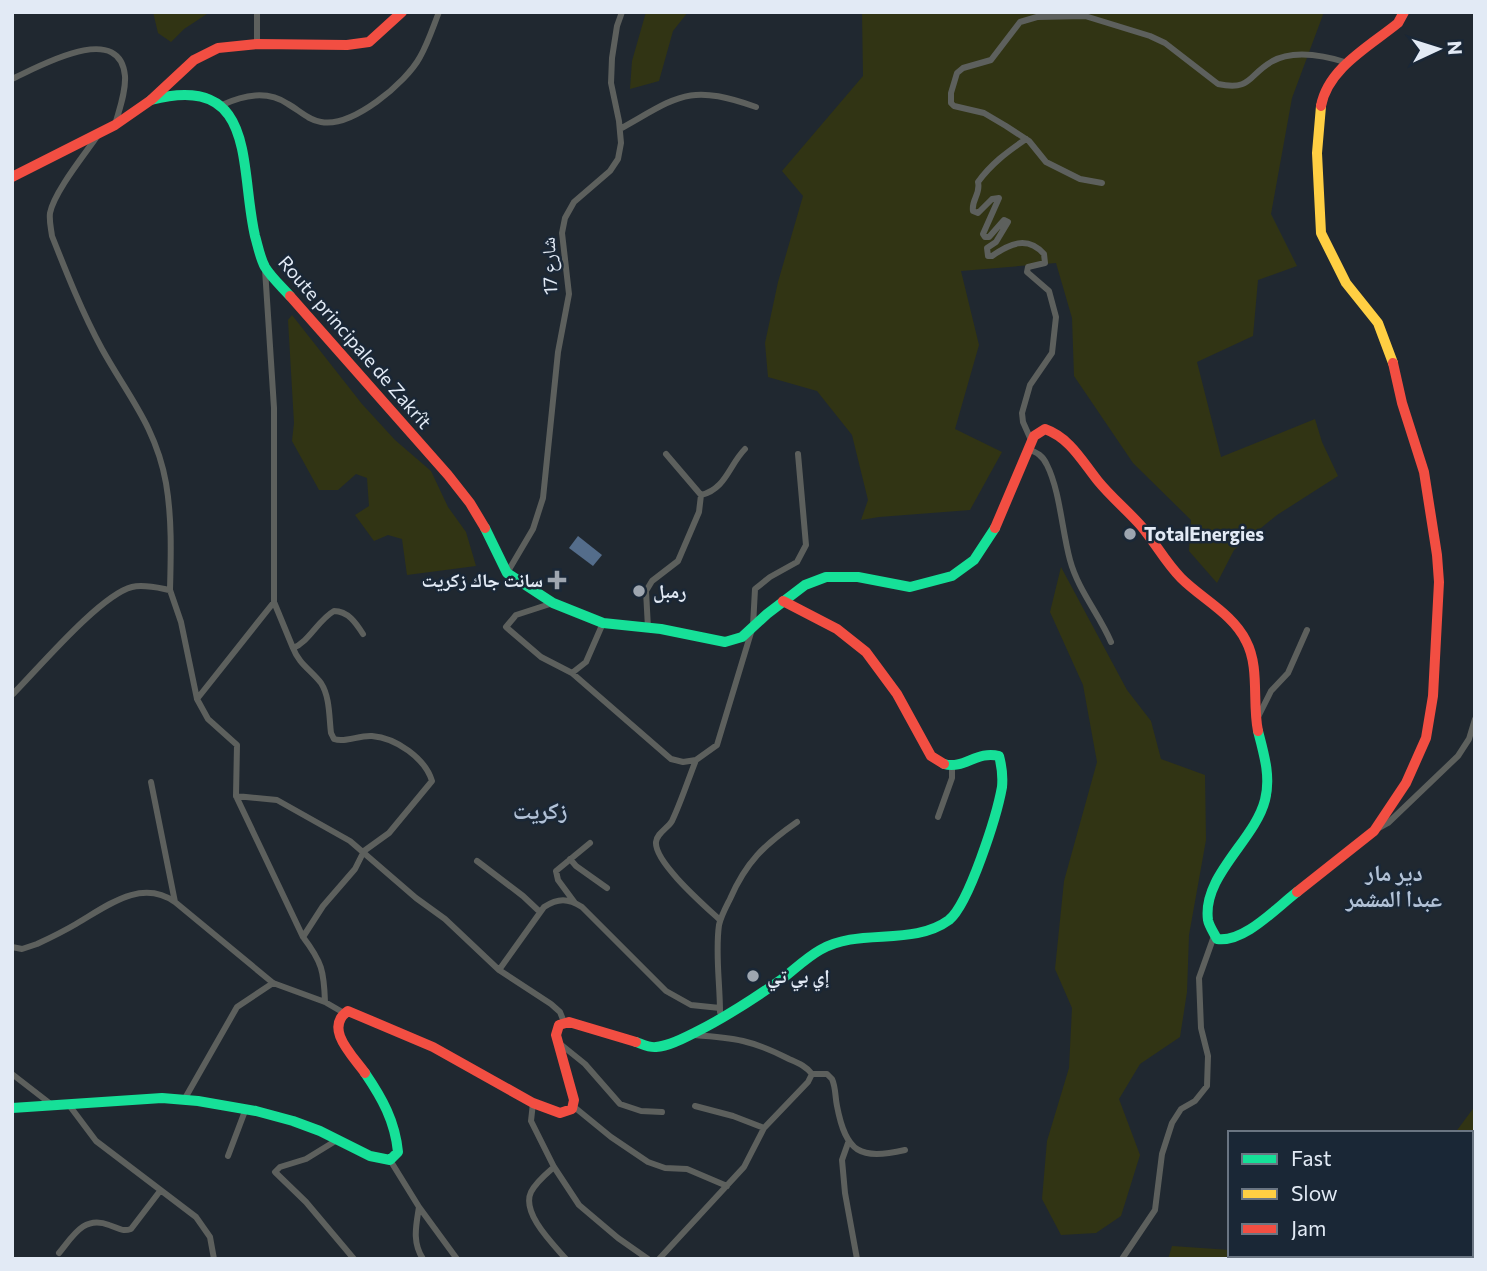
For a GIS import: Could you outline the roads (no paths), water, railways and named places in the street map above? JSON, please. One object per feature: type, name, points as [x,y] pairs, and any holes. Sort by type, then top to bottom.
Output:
[{"type":"street","points":[[257,12],[257,44]]},
{"type":"street","points":[[12,177],[114,125],[151,100],[169,81],[205,53],[218,48],[257,44],[326,46],[369,42],[402,12]]},
{"type":"street","points":[[151,100],[169,94],[186,94],[200,96],[222,105],[243,96],[266,95],[321,122],[342,121],[399,85],[421,55],[439,12]]},
{"type":"street","name":"شارع 17","points":[[507,573],[533,529],[543,498],[558,352],[569,294],[562,233],[565,218],[574,202],[610,171],[618,159],[620,129],[611,83],[612,58],[622,12]]},
{"type":"street","points":[[1374,831],[1406,783],[1426,738],[1433,696],[1439,582],[1424,472],[1402,403],[1395,367],[1378,323],[1346,283],[1321,233],[1317,153],[1320,105],[1326,86],[1333,76],[1398,23],[1404,12]]},
{"type":"street","points":[[1102,183],[1080,179],[1046,163],[1026,139],[984,113],[956,107],[950,99],[957,73],[963,68],[991,60],[1020,22],[1027,19],[1085,16],[1165,43],[1218,84],[1239,85],[1248,82],[1268,64],[1284,57],[1326,57],[1348,63]]},
{"type":"street","points":[[12,79],[84,49],[109,52],[121,62],[125,75],[114,125]]},
{"type":"street","points":[[620,129],[673,99],[688,94],[730,98],[756,107]]},
{"type":"street","name":"Route principale de Zakrît","points":[[222,105],[230,113],[239,132],[252,214],[265,267],[448,475],[470,503],[507,573]]},
{"type":"street","points":[[99,134],[55,200],[50,224],[56,247],[86,320],[139,408],[159,458],[166,482],[170,514],[170,590],[184,632],[197,699],[208,719],[237,745],[236,796],[303,937],[319,959],[325,1002]]},
{"type":"street","points":[[1026,139],[996,160],[987,170],[978,182],[980,190],[972,208],[978,213],[992,199],[999,198],[984,228],[985,237],[1004,220],[1008,222],[996,242],[986,248],[988,256],[993,256],[1013,242],[1019,242],[1028,243],[1040,250],[1045,258],[1043,264],[1027,269],[1030,275],[1049,291],[1056,317],[1052,353],[1030,385],[1022,413],[1023,422],[1029,445],[1047,463],[1070,559],[1086,598],[1111,642]]},
{"type":"street","points":[[265,267],[274,408],[274,602],[297,658],[325,691],[334,739],[340,741],[372,736],[384,739],[402,747],[429,771],[432,781],[402,820],[379,842],[363,851],[351,875],[323,906],[303,937]]},
{"type":"street","points":[[507,573],[553,603],[603,623],[649,628],[725,642],[742,637],[805,585],[832,576],[858,577],[910,587],[928,584],[958,573],[974,560],[990,538],[1002,515],[1029,445],[1045,429],[1060,435],[1093,476],[1135,519],[1183,579],[1239,630],[1249,646],[1256,720],[1268,788],[1257,817],[1213,887],[1208,916],[1210,930],[1214,936],[1225,940],[1239,936],[1388,823],[1458,756],[1469,739],[1475,719]]},
{"type":"street","points":[[701,495],[709,493],[728,477],[734,459],[744,449]]},
{"type":"street","points":[[649,628],[646,591],[652,581],[678,561],[699,512],[701,495],[666,454]]},
{"type":"street","points":[[553,603],[516,615],[506,627],[541,657],[572,673],[671,758],[683,762],[696,760],[717,745],[753,626],[755,589],[797,562],[806,545],[798,454]]},
{"type":"street","points":[[12,695],[64,641],[118,594],[139,586],[170,590]]},
{"type":"street","points":[[12,947],[22,949],[37,944],[131,894],[154,892],[175,902],[272,983],[325,1002],[344,1013],[353,1012],[433,1047],[533,1102],[560,1112],[568,1112],[574,1100],[558,1042],[558,1024],[564,1022],[654,1048],[692,1035],[720,1013],[779,981],[828,946],[866,937],[919,932],[957,914],[987,837],[1004,780],[1002,761],[993,754],[985,753],[961,765],[940,764],[931,756],[887,678],[863,649],[842,632],[783,601]]},
{"type":"street","points":[[197,699],[274,602]]},
{"type":"street","points":[[293,648],[299,646],[315,626],[334,611],[340,611],[354,620],[363,634]]},
{"type":"street","points":[[572,673],[586,662],[603,623]]},
{"type":"street","points":[[1256,720],[1270,691],[1288,673],[1307,630]]},
{"type":"street","points":[[696,760],[672,820],[657,837],[656,844],[675,877],[720,920]]},
{"type":"street","points":[[938,817],[952,778],[952,766]]},
{"type":"street","points":[[151,782],[175,902]]},
{"type":"street","points":[[236,796],[277,800],[330,828],[363,851],[416,898],[445,919],[499,970],[551,1003],[560,1012],[564,1022]]},
{"type":"street","points":[[720,1013],[720,920],[751,860],[774,838],[797,822]]},
{"type":"street","points":[[590,843],[556,871],[558,880],[575,903],[666,991],[691,1004],[720,1013]]},
{"type":"street","points":[[570,859],[607,888]]},
{"type":"street","points":[[477,861],[540,912]]},
{"type":"street","points":[[499,970],[540,912],[561,899],[575,903]]},
{"type":"street","points":[[1122,1259],[1155,1210],[1162,1154],[1172,1123],[1181,1109],[1195,1101],[1207,1086],[1208,1056],[1200,1028],[1199,978],[1214,936]]},
{"type":"street","points":[[184,1100],[237,1006],[272,983]]},
{"type":"street","points":[[12,1108],[162,1098],[184,1100],[297,1123],[339,1139],[375,1159],[390,1160],[398,1152],[398,1144],[390,1115],[378,1091],[338,1033],[337,1025],[344,1013]]},
{"type":"street","points":[[692,1035],[752,1042],[806,1067],[812,1074],[827,1074],[832,1079],[848,1143],[855,1150],[872,1155],[905,1150]]},
{"type":"street","points":[[558,1042],[585,1063],[620,1104],[641,1111],[662,1112]]},
{"type":"street","points":[[12,1074],[54,1106]]},
{"type":"street","points":[[659,1259],[744,1167],[764,1128],[808,1082],[812,1074]]},
{"type":"street","points":[[533,1102],[531,1121],[554,1167],[579,1205],[648,1259]]},
{"type":"street","points":[[69,1105],[96,1141],[160,1191],[184,1206],[203,1225],[210,1237],[214,1259]]},
{"type":"street","points":[[695,1105],[764,1128]]},
{"type":"street","points":[[573,1106],[611,1137],[648,1162],[665,1168],[687,1169],[727,1185]]},
{"type":"street","points":[[228,1156],[245,1111]]},
{"type":"street","points":[[339,1139],[306,1159],[280,1167],[275,1172],[306,1202],[354,1259]]},
{"type":"street","points":[[848,1143],[842,1160],[857,1259]]},
{"type":"street","points":[[390,1160],[419,1207],[457,1259]]},
{"type":"street","points":[[554,1167],[532,1189],[530,1206],[538,1226],[566,1259]]},
{"type":"street","points":[[59,1254],[79,1229],[91,1222],[108,1224],[125,1231],[131,1230],[160,1191]]},
{"type":"street","points":[[419,1207],[415,1236],[417,1250],[423,1259]]},
{"type":"street","points":[[667,1251],[671,1259]]},
{"type":"water","points":[[578,536],[602,555],[593,566],[569,548]]},
{"type":"place","name":"TotalEnergies","points":[[1130,534]]},
{"type":"place","name":"سانت جاك زكريت","points":[[557,580]]},
{"type":"place","name":"رمبل","points":[[639,591]]},
{"type":"place","name":"إي بي تي","points":[[753,976]]},
{"type":"district","name":"زكريت","points":[[540,811]]},
{"type":"district","name":"دير مار عبدا المشمر","points":[[1394,886]]}]
